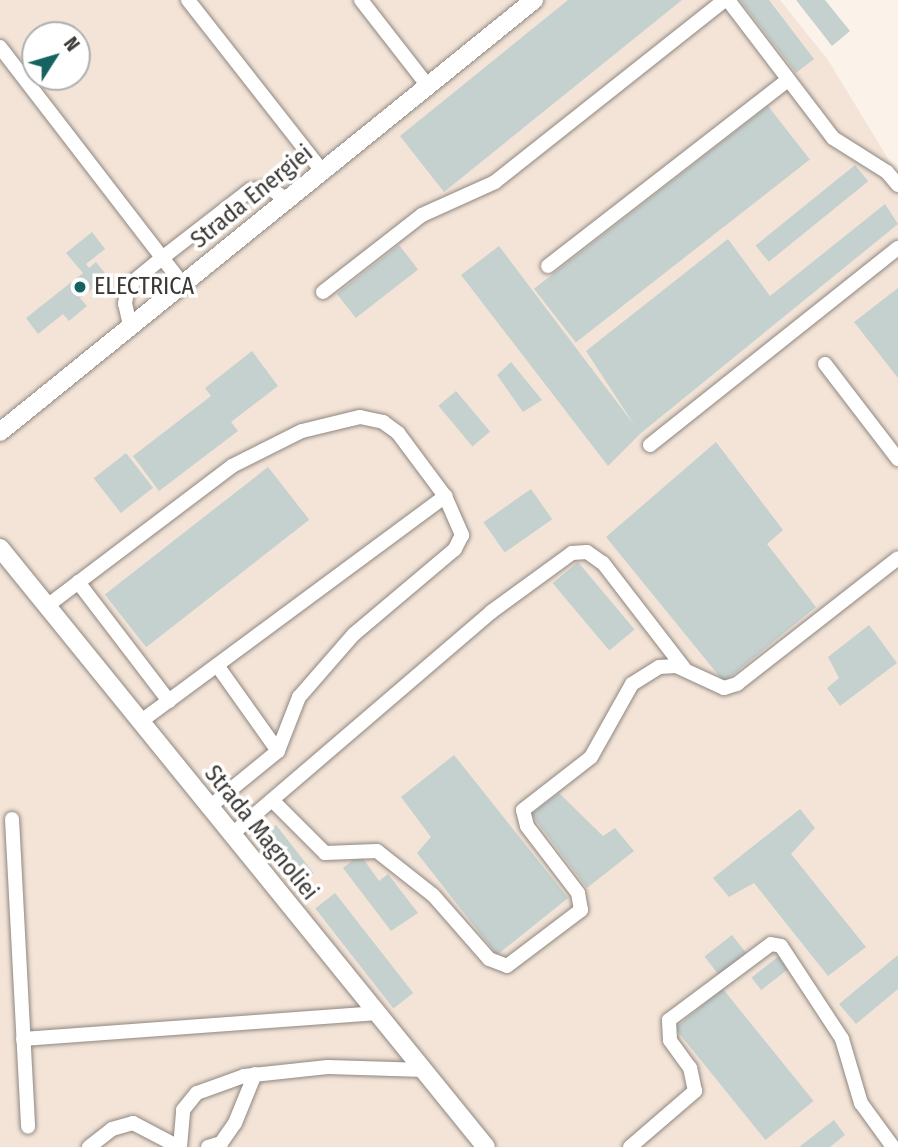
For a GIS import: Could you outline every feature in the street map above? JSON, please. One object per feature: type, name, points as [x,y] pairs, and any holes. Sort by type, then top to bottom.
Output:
[{"type":"main road","name":"Strada Energiei","points":[[0,432],[534,0]]},
{"type":"main road","name":"Strada Magnoliei","points":[[0,548],[208,808],[486,1147]]},
{"type":"lane","points":[[188,0],[323,172]]},
{"type":"lane","points":[[361,0],[428,86]]},
{"type":"lane","points":[[323,292],[422,215],[495,182],[726,0],[833,138],[878,166],[898,185]]},
{"type":"lane","points":[[0,47],[183,285]]},
{"type":"lane","points":[[548,266],[788,80]]},
{"type":"lane","points":[[130,325],[125,304],[128,286],[162,258],[250,190],[270,188],[288,201]]},
{"type":"lane","points":[[650,445],[898,248]]},
{"type":"lane","points":[[825,364],[898,459]]},
{"type":"lane","points":[[47,606],[232,466],[302,430],[360,417],[383,422],[398,433],[445,496],[460,521],[462,535],[455,549],[354,634],[299,697],[278,751],[208,808]]},
{"type":"lane","points":[[140,722],[219,668],[445,496]]},
{"type":"lane","points":[[231,835],[491,612],[572,553],[587,552],[603,563],[684,668]]},
{"type":"lane","points":[[272,800],[325,853],[377,851],[433,895],[489,959],[507,966],[581,910],[578,893],[527,826],[523,810],[591,757],[632,684],[659,667],[684,668],[724,688],[737,684],[898,558]]},
{"type":"lane","points":[[78,582],[169,701]]},
{"type":"lane","points":[[219,668],[278,751]]},
{"type":"lane","points":[[12,820],[28,1128]]},
{"type":"lane","points":[[630,1147],[695,1091],[690,1068],[670,1040],[669,1020],[771,944],[781,946],[842,1039],[860,1103],[892,1147]]},
{"type":"lane","points":[[23,1039],[378,1013]]},
{"type":"lane","points":[[89,1147],[112,1129],[133,1123],[180,1147],[183,1110],[197,1093],[255,1074],[328,1068],[425,1070]]},
{"type":"lane","points":[[208,1147],[221,1143],[235,1123],[255,1074]]},
{"type":"shaded area","points":[[0,0],[780,0],[828,60],[898,175],[898,1147],[0,1147]]},
{"type":"building","points":[[568,0],[682,0],[444,192],[400,136]]},
{"type":"building","points":[[740,0],[769,0],[814,59],[796,73]]},
{"type":"building","points":[[796,0],[825,0],[850,31],[832,46]]},
{"type":"building","points":[[768,106],[810,160],[576,342],[534,289]]},
{"type":"building","points":[[855,165],[868,181],[769,262],[756,246]]},
{"type":"building","points":[[885,204],[898,224],[641,433],[608,466],[461,275],[499,246],[635,426],[586,351],[728,239],[770,296]]},
{"type":"building","name":"ELECTRICA","points":[[92,232],[105,249],[86,264],[89,268],[96,262],[108,277],[80,298],[87,306],[69,321],[63,314],[38,334],[26,318],[83,273],[66,253]]},
{"type":"building","points":[[399,245],[418,269],[356,318],[337,294]]},
{"type":"building","points":[[898,288],[898,378],[854,322]]},
{"type":"building","points":[[252,351],[278,386],[231,422],[238,431],[159,491],[133,456],[211,396],[205,388]]},
{"type":"building","points":[[511,362],[542,400],[523,412],[497,375]]},
{"type":"building","points":[[456,391],[490,432],[472,446],[438,406]]},
{"type":"building","points":[[716,442],[783,530],[767,544],[816,607],[724,682],[606,537]]},
{"type":"building","points":[[126,453],[153,488],[121,513],[94,478]]},
{"type":"building","points":[[268,467],[309,520],[146,647],[105,594]]},
{"type":"building","points":[[531,489],[552,519],[505,553],[483,522]]},
{"type":"building","points":[[578,562],[635,629],[609,651],[553,583]]},
{"type":"building","points":[[869,625],[897,663],[840,706],[827,688],[839,678],[828,657]]},
{"type":"building","points":[[454,755],[568,898],[497,955],[417,853],[431,837],[401,797]]},
{"type":"building","points":[[559,793],[603,836],[615,828],[634,851],[587,888],[531,814]]},
{"type":"building","points":[[800,809],[815,828],[791,854],[866,947],[828,976],[754,883],[729,897],[713,878]]},
{"type":"building","points":[[276,825],[314,873],[301,883],[263,835]]},
{"type":"building","points":[[360,854],[379,881],[388,874],[418,913],[391,931],[343,868]]},
{"type":"building","points":[[335,893],[413,993],[393,1008],[315,908]]},
{"type":"building","points":[[732,935],[746,953],[719,975],[704,957]]},
{"type":"building","points":[[898,955],[898,989],[856,1024],[839,1004]]},
{"type":"building","points":[[779,956],[789,969],[761,990],[751,978]]},
{"type":"building","points":[[723,989],[814,1101],[765,1140],[675,1028]]},
{"type":"building","points":[[834,1120],[845,1135],[830,1147],[799,1147]]},
{"type":"place","name":"ELECTRICA","points":[[80,287]]}]
